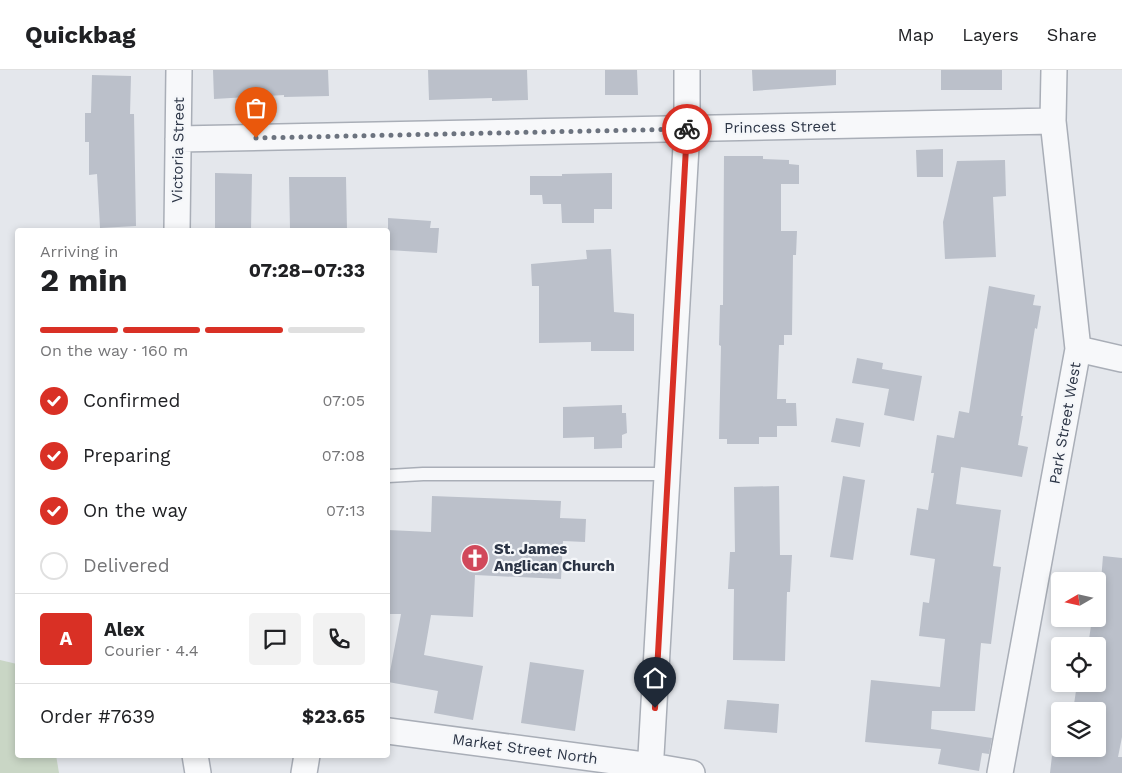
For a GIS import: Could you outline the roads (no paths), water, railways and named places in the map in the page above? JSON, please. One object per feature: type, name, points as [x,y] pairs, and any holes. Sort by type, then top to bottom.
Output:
[{"type":"street","name":"Victoria Street","points":[[177,228],[179,70]]},
{"type":"street","points":[[651,769],[687,129],[687,70]]},
{"type":"street","name":"Park Street West","points":[[1000,773],[1078,349],[1052,121],[1054,70]]},
{"type":"street","name":"Princess Street","points":[[178,139],[1052,121]]},
{"type":"street","points":[[1078,349],[1122,359]]},
{"type":"street","name":"Market Street North","points":[[390,731],[651,769],[692,773]]},
{"type":"street","points":[[196,758],[198,773]]},
{"type":"street","points":[[304,773],[306,758]]},
{"type":"lane","points":[[390,476],[423,474],[668,474]]},
{"type":"place","name":"St. James Anglican Church","points":[[475,558]]}]
